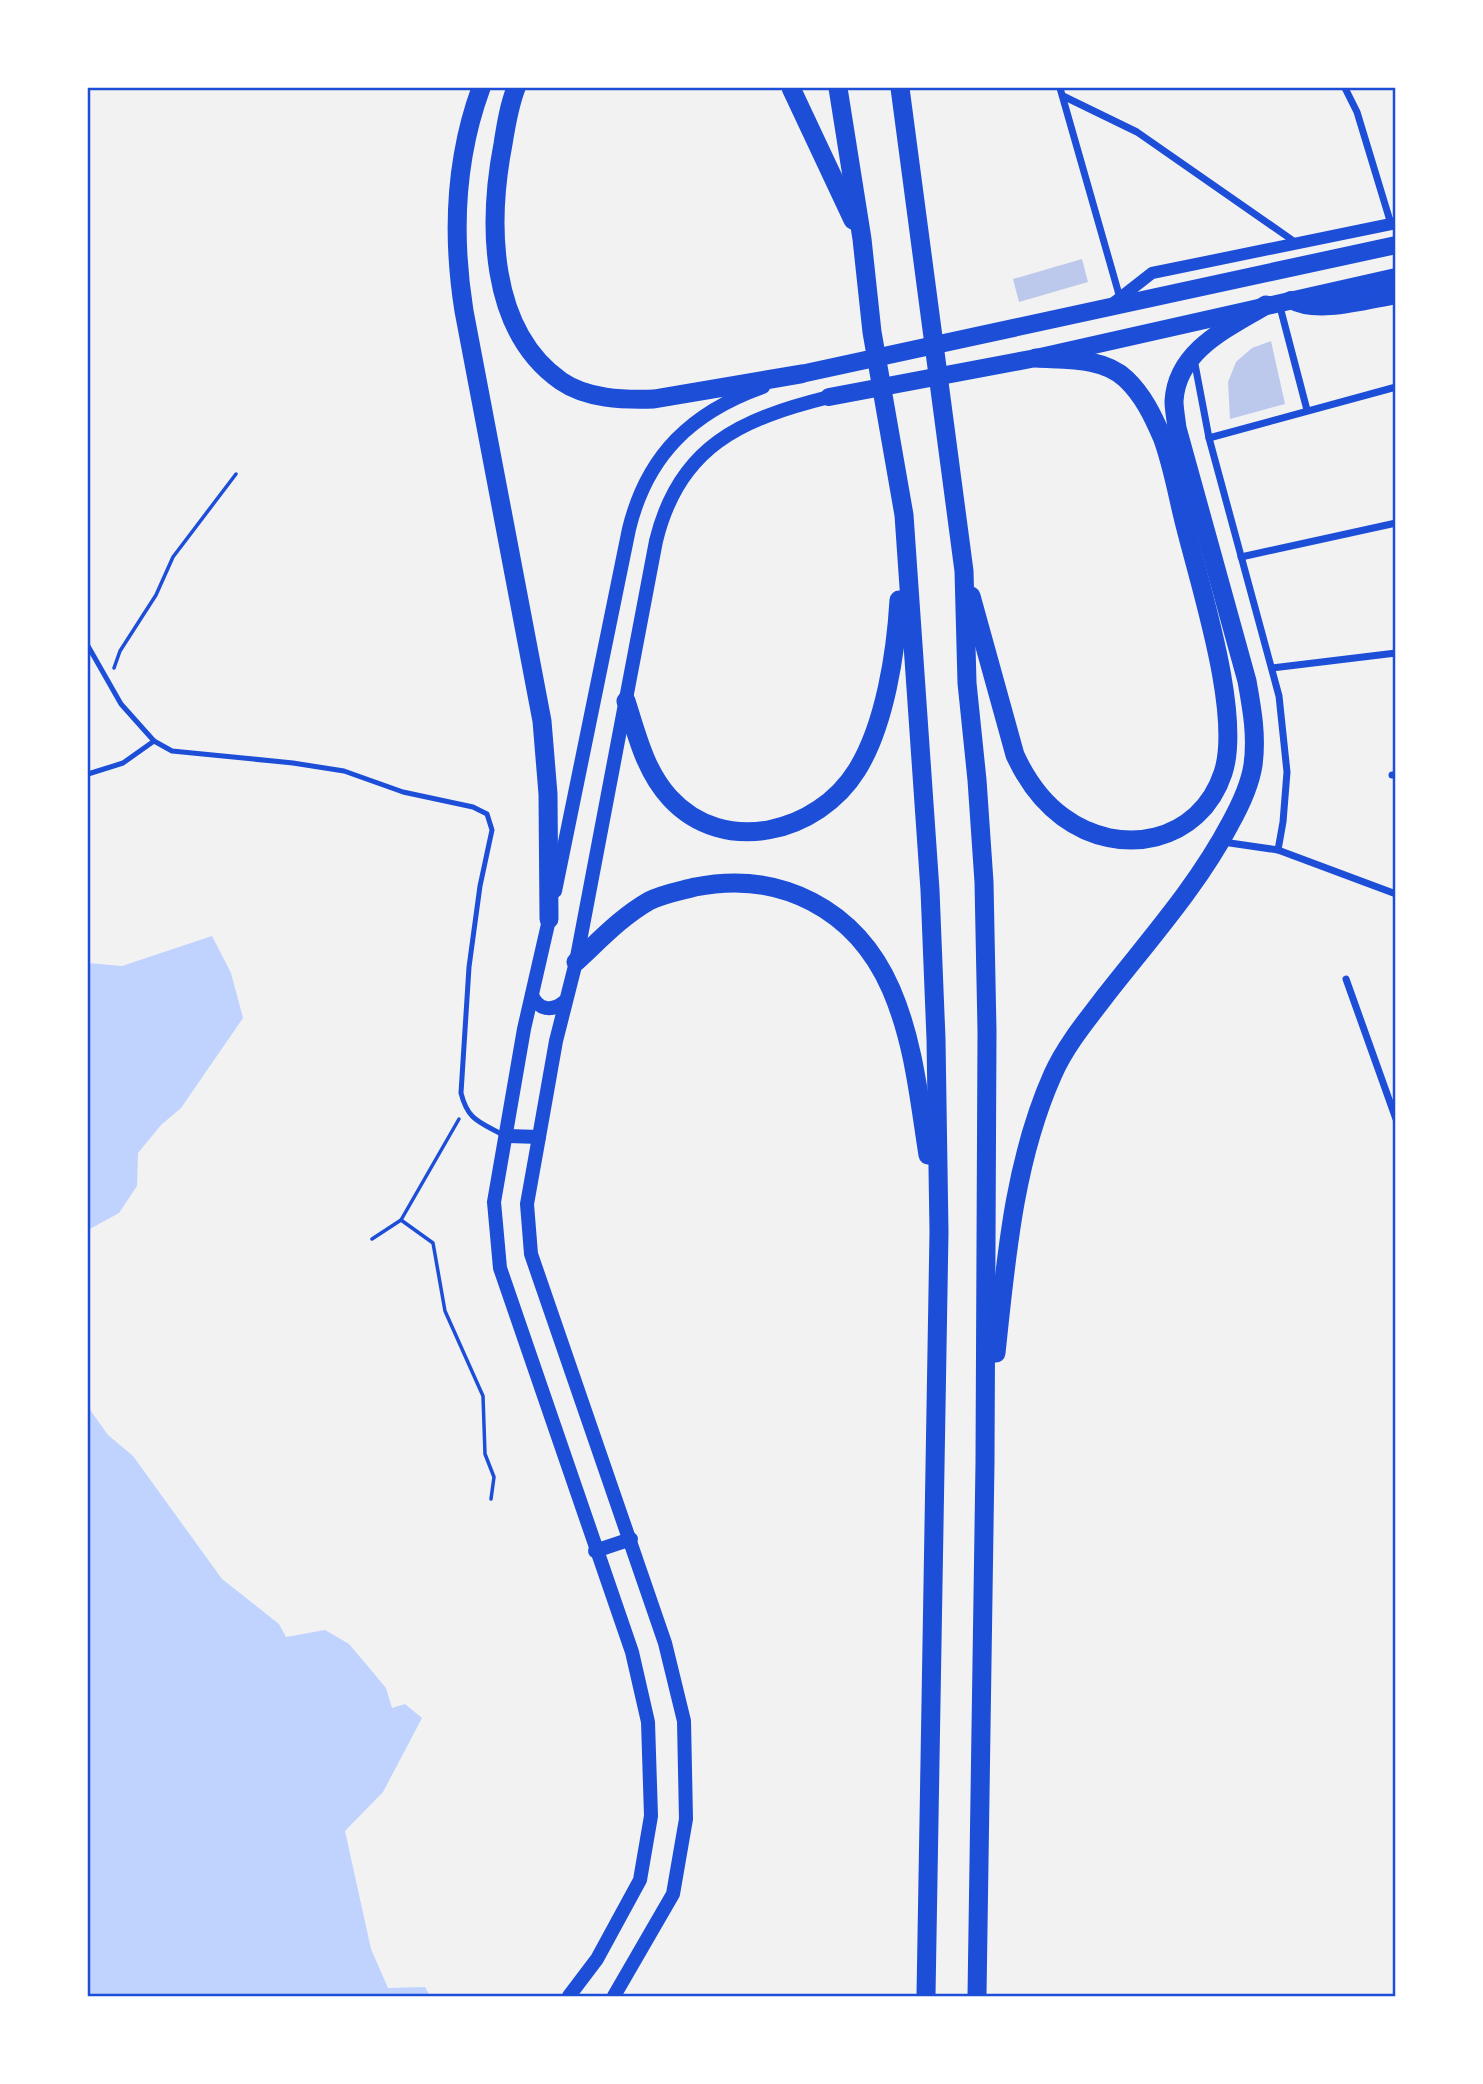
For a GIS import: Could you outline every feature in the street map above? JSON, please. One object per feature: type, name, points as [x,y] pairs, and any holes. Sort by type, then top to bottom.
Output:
[{"type":"highway","points":[[481,88],[469,129],[458,189],[456,242],[466,325],[542,721],[548,794],[550,919]]},
{"type":"highway","points":[[516,88],[508,115],[497,188],[495,234],[504,293],[519,331],[544,365],[562,381],[580,390],[616,399],[634,400],[654,399],[800,374]]},
{"type":"highway","points":[[791,88],[862,239]]},
{"type":"highway","points":[[838,88],[862,239],[872,332],[904,515],[930,890],[939,1232],[926,1997]]},
{"type":"highway","points":[[901,88],[964,571],[967,683],[985,895],[985,1462],[977,1997]]},
{"type":"highway","points":[[985,1462],[1011,1223],[1045,1093],[1074,1037],[1221,841],[1249,779],[1254,753],[1254,720],[1242,662],[1177,428],[1174,403],[1177,382],[1194,354],[1207,341],[1278,303]]},
{"type":"highway","points":[[964,571],[1014,755],[1027,778],[1050,806],[1075,824],[1103,836],[1121,840],[1140,840],[1168,833],[1191,820],[1202,810],[1215,791],[1224,770],[1228,736],[1226,715],[1216,647],[1163,440],[1144,399],[1119,373],[1092,363],[1036,358]]},
{"type":"highway","points":[[626,701],[644,757],[659,785],[678,806],[701,821],[743,832],[772,830],[801,821],[827,805],[848,785],[862,762],[884,700],[898,624],[904,515]]},
{"type":"highway","points":[[576,962],[636,910],[652,900],[686,889],[721,884],[761,885],[794,892],[825,908],[863,943],[884,975],[900,1012],[912,1048],[939,1232]]},
{"type":"main road","points":[[569,1997],[597,1959],[640,1880],[651,1816],[648,1722],[632,1652],[500,1268],[494,1202],[524,1029],[550,919],[629,529],[643,485],[668,447],[703,416],[755,390],[800,374],[989,333],[1115,302],[1395,245]]},
{"type":"main road","points":[[614,1997],[673,1894],[686,1819],[684,1721],[666,1643],[531,1254],[527,1204],[556,1041],[576,962],[656,541],[664,511],[675,488],[698,458],[727,435],[772,415],[829,397],[1036,358],[1395,277]]},
{"type":"main road","points":[[1278,303],[1315,308],[1395,295]]},
{"type":"main road","points":[[532,995],[537,1005],[543,1008],[554,1008],[564,1002]]},
{"type":"main road","points":[[506,1136],[538,1137]]},
{"type":"main road","points":[[595,1550],[631,1539]]},
{"type":"street","points":[[1060,88],[1115,302],[1152,273],[1393,224],[1357,113],[1345,88]]},
{"type":"street","points":[[1063,96],[1137,132],[1295,243]]},
{"type":"street","points":[[1278,303],[1307,411]]},
{"type":"street","points":[[1194,354],[1209,438],[1272,667],[1283,719],[1287,772],[1278,850]]},
{"type":"street","points":[[1209,438],[1395,387]]},
{"type":"street","points":[[1241,557],[1395,523]]},
{"type":"street","points":[[1272,667],[1395,653]]},
{"type":"street","points":[[1221,841],[1278,850],[1395,894]]},
{"type":"street","points":[[1346,979],[1395,1119]]},
{"type":"lane","points":[[88,646],[121,704],[154,741],[172,751],[344,771],[403,792],[473,807],[488,814],[492,830],[480,886],[469,967],[461,1093],[465,1109],[474,1118],[506,1136]]},
{"type":"lane","points":[[88,774],[123,762],[154,741]]},
{"type":"path","points":[[109,683],[120,651],[156,595],[173,557],[236,474]]},
{"type":"path","points":[[373,1239],[401,1220],[465,1109]]},
{"type":"path","points":[[401,1220],[433,1243],[445,1311],[483,1396],[485,1454],[494,1477],[491,1499]]},
{"type":"water","points":[[212,936],[231,973],[243,1018],[181,1108],[161,1125],[138,1153],[137,1186],[119,1213],[88,1230],[88,963],[122,966]]},
{"type":"water","points":[[88,1407],[108,1435],[133,1456],[222,1579],[279,1624],[286,1637],[325,1630],[349,1644],[386,1688],[392,1708],[405,1704],[422,1718],[383,1792],[345,1831],[371,1949],[388,1988],[425,1987],[430,1996],[88,1996]]},
{"type":"building","points":[[1082,259],[1088,282],[1019,302],[1013,279]]},
{"type":"building","points":[[1271,341],[1285,404],[1230,419],[1228,382],[1236,362],[1252,348]]}]
